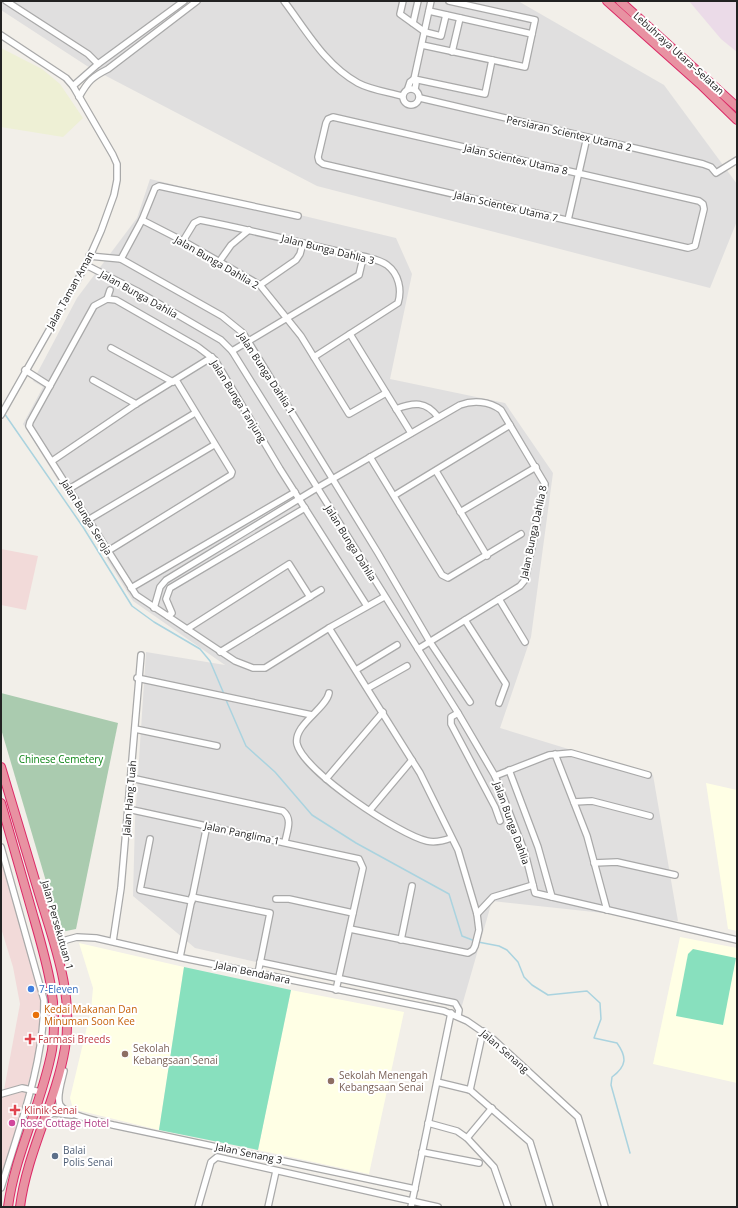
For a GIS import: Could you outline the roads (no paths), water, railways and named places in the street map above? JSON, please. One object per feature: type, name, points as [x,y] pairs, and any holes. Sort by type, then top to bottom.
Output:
[{"type":"highway","name":"Lebuhraya Utara–Selatan","points":[[607,1],[700,84],[737,120]]},
{"type":"highway","name":"Lebuhraya Utara–Selatan","points":[[620,1],[737,107]]},
{"type":"highway","name":"Jalan Persekutuan 1","points":[[1,767],[55,943],[66,989],[67,1017],[65,1046],[58,1081],[28,1168],[20,1207]]},
{"type":"highway","points":[[1,803],[48,966],[54,1013],[52,1050],[41,1092],[20,1153],[10,1189],[8,1207]]},
{"type":"street","points":[[6,1],[88,54],[98,64],[108,65],[117,61]]},
{"type":"street","points":[[74,86],[98,64],[184,1]]},
{"type":"street","points":[[79,97],[87,82],[95,75],[108,69],[197,1]]},
{"type":"street","points":[[284,1],[331,64],[359,83],[402,96],[403,100],[410,105],[415,104],[420,98],[414,79],[431,1]]},
{"type":"street","points":[[403,1],[400,14],[425,32],[442,36],[446,15]]},
{"type":"street","points":[[412,23],[418,1]]},
{"type":"street","points":[[422,45],[524,67],[535,20],[449,1]]},
{"type":"street","points":[[429,11],[532,34]]},
{"type":"street","points":[[452,52],[460,18]]},
{"type":"street","name":"Jalan Taman Aman","points":[[1,35],[74,86],[113,155],[117,164],[118,173],[114,195],[86,265],[25,370],[2,413]]},
{"type":"street","name":"Jalan Taman Aman","points":[[1,39],[24,50]]},
{"type":"street","points":[[414,79],[485,94],[492,60]]},
{"type":"street","points":[[402,96],[408,88],[410,82],[414,79]]},
{"type":"street","points":[[408,88],[416,89]]},
{"type":"street","name":"Persiaran Scientex Utama 2","points":[[420,98],[703,164],[711,167],[716,172],[737,160]]},
{"type":"street","name":"Jalan Scientex Utama 8","points":[[323,164],[319,161],[318,157],[326,123],[328,119],[333,118],[699,201],[703,204],[704,209],[698,241],[695,246],[688,248]]},
{"type":"street","points":[[568,220],[587,136]]},
{"type":"street","name":"Jalan Scientex Utama 7","points":[[323,164],[688,248]]},
{"type":"street","points":[[121,259],[142,220],[155,188],[159,186],[298,216]]},
{"type":"street","name":"Jalan Bunga Dahlia 2","points":[[142,220],[183,241],[260,285],[288,318],[349,414],[386,393]]},
{"type":"street","name":"Jalan Bunga Dahlia 3","points":[[183,241],[194,223],[200,220],[249,230],[381,262],[393,270],[399,282],[401,293],[398,303],[314,357]]},
{"type":"street","points":[[219,262],[231,245],[249,230]]},
{"type":"street","points":[[260,285],[298,257],[303,243]]},
{"type":"street","name":"Jalan Bunga Dahlia 1","points":[[89,256],[121,259],[222,316],[238,328],[248,341],[333,479],[430,642],[470,702]]},
{"type":"street","points":[[232,351],[359,275],[363,258]]},
{"type":"street","name":"Jalan Bunga Dahlia","points":[[86,265],[137,291],[221,340],[232,351],[384,597],[458,713],[495,776],[525,853],[534,888]]},
{"type":"street","points":[[106,299],[110,290]]},
{"type":"street","name":"Jalan Bunga Seroja","points":[[106,299],[94,306],[29,426],[131,588],[141,600],[168,616],[220,652],[246,666],[254,668],[266,667],[329,628]]},
{"type":"street","name":"Jalan Bunga Tanjung","points":[[106,299],[116,300],[198,347],[215,360],[299,499],[367,606]]},
{"type":"street","points":[[350,334],[411,433]]},
{"type":"street","points":[[108,551],[228,478],[232,472],[175,381],[111,348]]},
{"type":"street","points":[[52,461],[136,404],[212,357]]},
{"type":"street","points":[[25,370],[50,386]]},
{"type":"street","points":[[93,380],[136,404]]},
{"type":"street","name":"Jalan Bunga Dahlia 8","points":[[154,608],[160,587],[166,580],[317,488],[411,433],[468,402],[479,402],[497,407],[510,425],[545,484],[525,580],[520,586],[418,649]]},
{"type":"street","points":[[396,409],[420,404],[429,407],[438,418]]},
{"type":"street","points":[[69,489],[195,413]]},
{"type":"street","points":[[395,495],[510,425]]},
{"type":"street","points":[[88,520],[214,445]]},
{"type":"street","points":[[370,457],[395,495],[442,575],[448,578],[487,556],[521,534]]},
{"type":"street","points":[[460,512],[536,467]]},
{"type":"street","points":[[436,471],[487,556]]},
{"type":"street","points":[[131,588],[295,492]]},
{"type":"street","points":[[168,616],[172,613],[166,599],[170,588],[305,508]]},
{"type":"street","points":[[187,629],[289,564],[310,597]]},
{"type":"street","points":[[220,652],[321,590]]},
{"type":"street","points":[[350,929],[469,953],[474,946],[479,930],[477,914],[458,850],[412,760],[329,628],[384,597]]},
{"type":"street","points":[[499,598],[525,642]]},
{"type":"street","points":[[465,620],[506,684],[500,703]]},
{"type":"street","points":[[356,670],[397,645]]},
{"type":"street","name":"Jalan Hang Tuah","points":[[113,941],[121,888],[135,728],[137,678],[141,655]]},
{"type":"street","points":[[368,688],[407,666]]},
{"type":"street","points":[[137,678],[312,715]]},
{"type":"street","points":[[329,693],[300,731],[297,745],[302,753],[326,779],[345,795],[411,834],[426,841],[439,842],[451,838]]},
{"type":"street","points":[[326,779],[383,712]]},
{"type":"street","points":[[458,713],[451,717],[451,724],[495,807],[500,821]]},
{"type":"street","points":[[135,728],[217,746]]},
{"type":"street","points":[[495,776],[549,755],[572,753],[648,775]]},
{"type":"street","points":[[555,754],[588,836],[607,910]]},
{"type":"street","points":[[370,810],[412,760]]},
{"type":"street","points":[[509,770],[538,847],[552,897]]},
{"type":"street","points":[[131,778],[282,811],[288,815],[289,821],[285,842]]},
{"type":"street","points":[[574,802],[592,801],[650,816]]},
{"type":"street","name":"Jalan Panglima 1","points":[[128,809],[356,857],[362,862],[363,868],[353,913]]},
{"type":"street","points":[[180,957],[207,825]]},
{"type":"street","points":[[150,839],[139,889],[270,913],[258,973]]},
{"type":"street","points":[[1,847],[44,1000],[44,1015],[30,1090],[1,1188]]},
{"type":"street","points":[[594,863],[617,862],[675,874]]},
{"type":"street","points":[[401,940],[412,886]]},
{"type":"street","points":[[477,914],[493,897],[534,888],[537,894],[737,940]]},
{"type":"street","points":[[276,899],[289,899],[353,913],[336,990]]},
{"type":"street","name":"Jalan Bendahara","points":[[55,943],[81,937],[113,941],[180,957],[451,1013]]},
{"type":"street","points":[[260,962],[455,1003],[459,1010],[458,1016]]},
{"type":"street","points":[[412,1204],[451,1013]]},
{"type":"street","name":"Jalan Senang","points":[[451,1013],[483,1031],[578,1118],[605,1207]]},
{"type":"street","points":[[470,1090],[483,1031]]},
{"type":"street","name":"Jalan Senang 3","points":[[65,1046],[65,1060],[59,1097],[60,1105],[67,1111],[116,1126],[415,1189]]},
{"type":"street","points":[[437,1082],[470,1090],[530,1142],[550,1207]]},
{"type":"street","points":[[1,1094],[22,1088],[41,1092]]},
{"type":"street","points":[[467,1138],[492,1108]]},
{"type":"street","name":"Jalan Senang 3","points":[[44,1118],[53,1113],[84,1117]]},
{"type":"street","points":[[428,1123],[457,1131],[467,1138],[494,1167],[508,1207]]},
{"type":"street","points":[[422,1152],[479,1163]]},
{"type":"street","points":[[199,1207],[214,1158],[276,1171],[412,1204],[438,1207]]},
{"type":"street","points":[[268,1207],[276,1171]]},
{"type":"waterway","points":[[4,413],[83,527],[132,606],[154,622],[200,649],[210,661],[224,694]]},
{"type":"waterway","points":[[226,700],[246,746],[275,772],[312,815],[356,843],[449,894],[462,936],[475,941]]},
{"type":"waterway","points":[[478,942],[499,946],[507,950],[518,962],[524,977],[532,985],[548,995],[587,991],[600,1003],[601,1019],[594,1038],[617,1043],[624,1057],[623,1065],[621,1069],[612,1077],[611,1085],[630,1153]]},
{"type":"place","name":"7-Eleven","points":[[31,989]]},
{"type":"place","name":"Kedai Makanan Dan Minuman Soon Kee","points":[[36,1015]]},
{"type":"place","name":"Farmasi Breeds","points":[[30,1039]]},
{"type":"place","name":"Sekolah Kebangsaan Senai","points":[[125,1054]]},
{"type":"place","name":"Sekolah Menengah Kebangsaan Senai","points":[[331,1081]]},
{"type":"place","name":"Klinik Senai","points":[[15,1110]]},
{"type":"place","name":"Rose Cottage Hotel","points":[[12,1123]]},
{"type":"place","name":"Balai Polis Senai","points":[[55,1156]]},
{"type":"park label","name":"Chinese Cemetery","points":[[61,759]]}]
